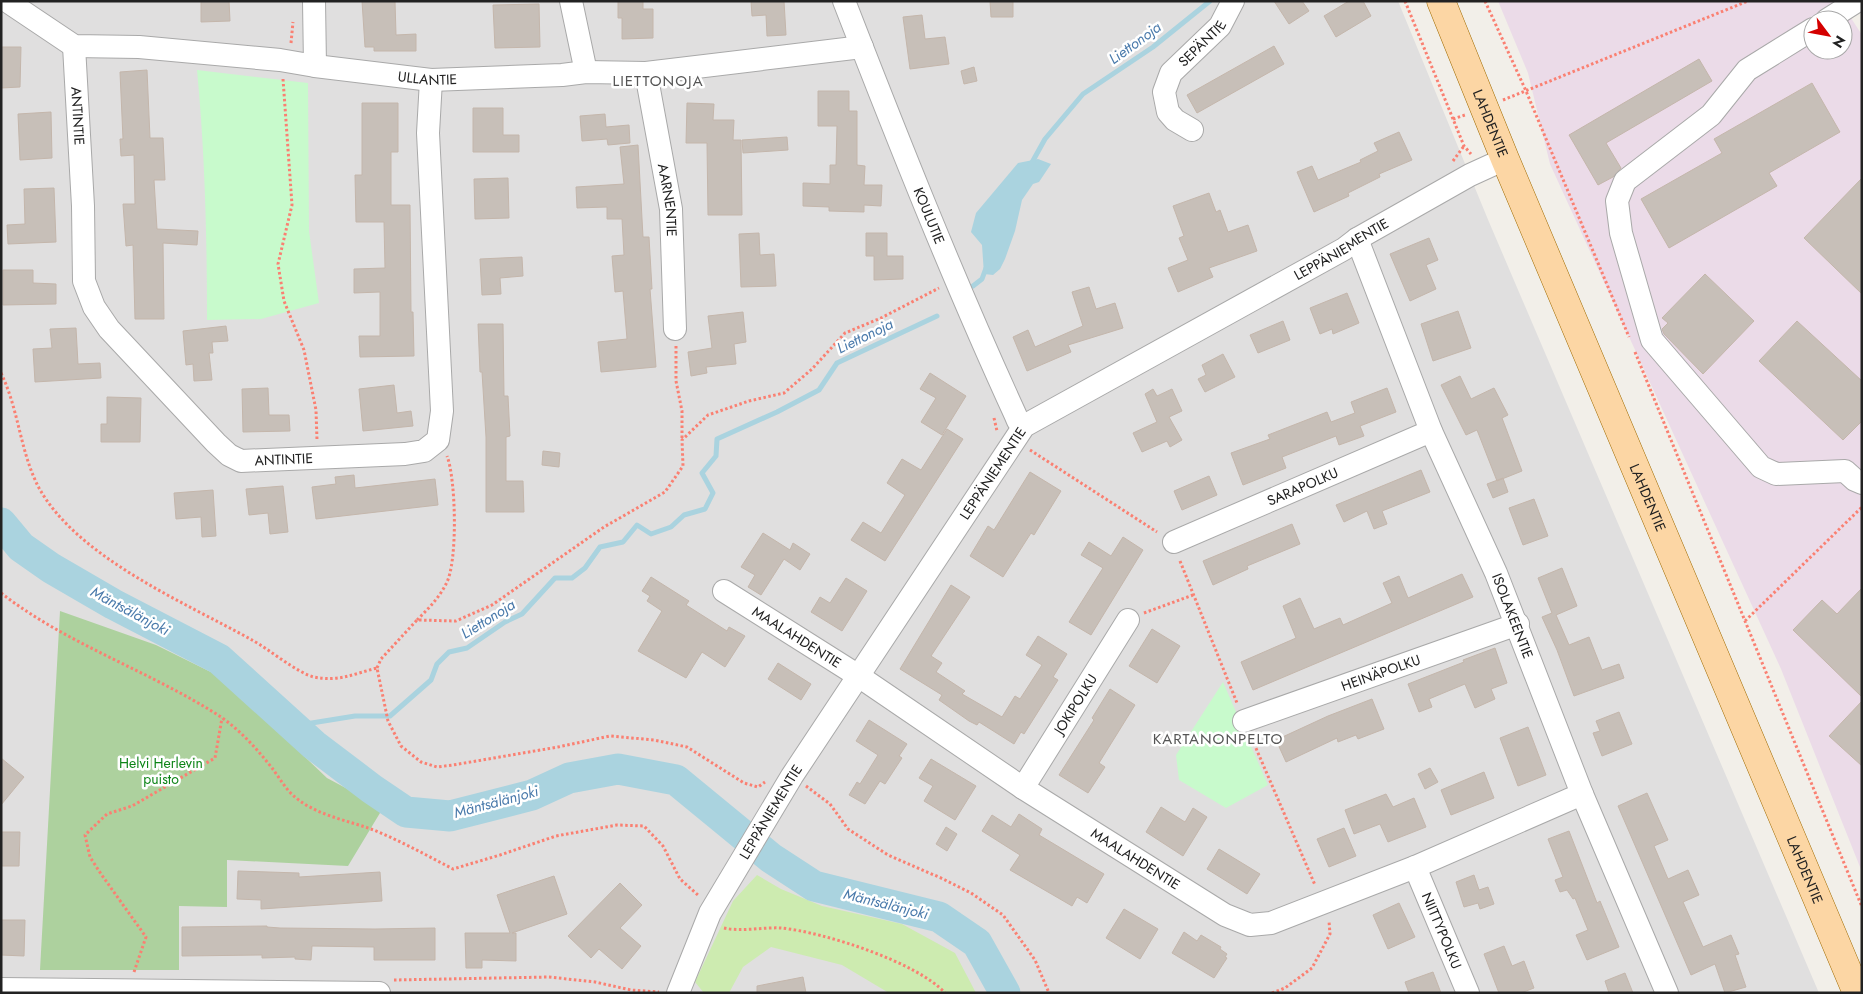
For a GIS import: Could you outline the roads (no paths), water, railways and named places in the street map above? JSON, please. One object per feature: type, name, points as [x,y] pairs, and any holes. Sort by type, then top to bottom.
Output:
[{"type":"main road","name":"LAHDENTIE","points":[[1442,1],[1494,164],[1857,993]]},
{"type":"street","points":[[7,1],[74,46]]},
{"type":"street","points":[[314,1],[315,57]]},
{"type":"street","points":[[571,1],[586,72]]},
{"type":"street","name":"KOULUTIE","points":[[844,1],[910,168],[983,343],[1018,421],[1018,434]]},
{"type":"street","name":"SEPÄNTIE","points":[[1192,130],[1175,120],[1168,112],[1164,92],[1171,73],[1220,26],[1233,1]]},
{"type":"street","points":[[1843,10],[1857,1],[1862,10]]},
{"type":"street","points":[[1803,35],[1747,70],[1711,115],[1625,181],[1617,200],[1621,233],[1652,340],[1761,467],[1776,474],[1845,471],[1855,480],[1862,483]]},
{"type":"street","name":"ULLANTIE","points":[[74,46],[283,52],[431,80],[562,75],[586,72],[646,73],[862,47]]},
{"type":"street","name":"ANTINTIE","points":[[74,46],[83,206],[84,281],[94,307],[109,328],[216,443],[229,455],[241,461],[405,454],[424,451],[438,440],[442,411],[428,133],[431,80]]},
{"type":"street","name":"AARNENTIE","points":[[646,73],[671,210],[675,330]]},
{"type":"street","name":"LEPPÄNIEMENTIE","points":[[678,993],[710,913],[792,776],[1018,434],[1344,249],[1357,239],[1494,164]]},
{"type":"street","name":"ISOLAKEENTIE","points":[[1357,239],[1431,432],[1518,624],[1582,794],[1668,993]]},
{"type":"street","name":"SARAPOLKU","points":[[1174,542],[1431,432]]},
{"type":"street","name":"MAALAHDENTIE","points":[[724,591],[857,675],[1023,788],[1225,915],[1250,925],[1271,922],[1415,867],[1582,794]]},
{"type":"street","name":"JOKIPOLKU","points":[[1023,788],[1128,620]]},
{"type":"street","name":"HEINÄPOLKU","points":[[1244,721],[1518,624]]},
{"type":"street","name":"NIITTYPOLKU","points":[[1415,867],[1468,993]]},
{"type":"street","points":[[1,989],[29,991],[380,993]]},
{"type":"water","points":[[1038,159],[1051,164],[1039,182],[1033,184],[1022,200],[1015,231],[1000,269],[993,275],[984,274],[982,245],[971,232],[976,213],[1018,163]]},
{"type":"waterway","name":"Liettonoja","points":[[1030,166],[1045,139],[1083,94],[1153,47],[1210,1]]},
{"type":"waterway","name":"Liettonoja","points":[[973,286],[982,279],[986,268]]},
{"type":"waterway","name":"Liettonoja","points":[[293,726],[355,716],[390,716],[431,680],[437,664],[449,652],[467,648],[505,622],[522,614],[555,578],[572,578],[585,568],[600,547],[623,542],[637,525],[651,534],[671,527],[684,515],[705,509],[713,493],[702,473],[716,456],[717,439],[777,412],[819,390],[837,363],[937,316]]},
{"type":"waterway","name":"Mäntsälänjoki","points":[[1,523],[21,547],[51,568],[113,604],[219,659],[314,745],[406,812],[450,816],[532,795],[569,778],[618,769],[676,780],[771,858],[814,886],[939,917],[977,943],[1005,993]]},
{"type":"district","name":"LIETTONOJA","points":[[658,81]]},
{"type":"district","name":"KARTANONPELTO","points":[[1218,739]]},
{"type":"park label","name":"Helvi Herlevin puisto","points":[[161,772]]}]
